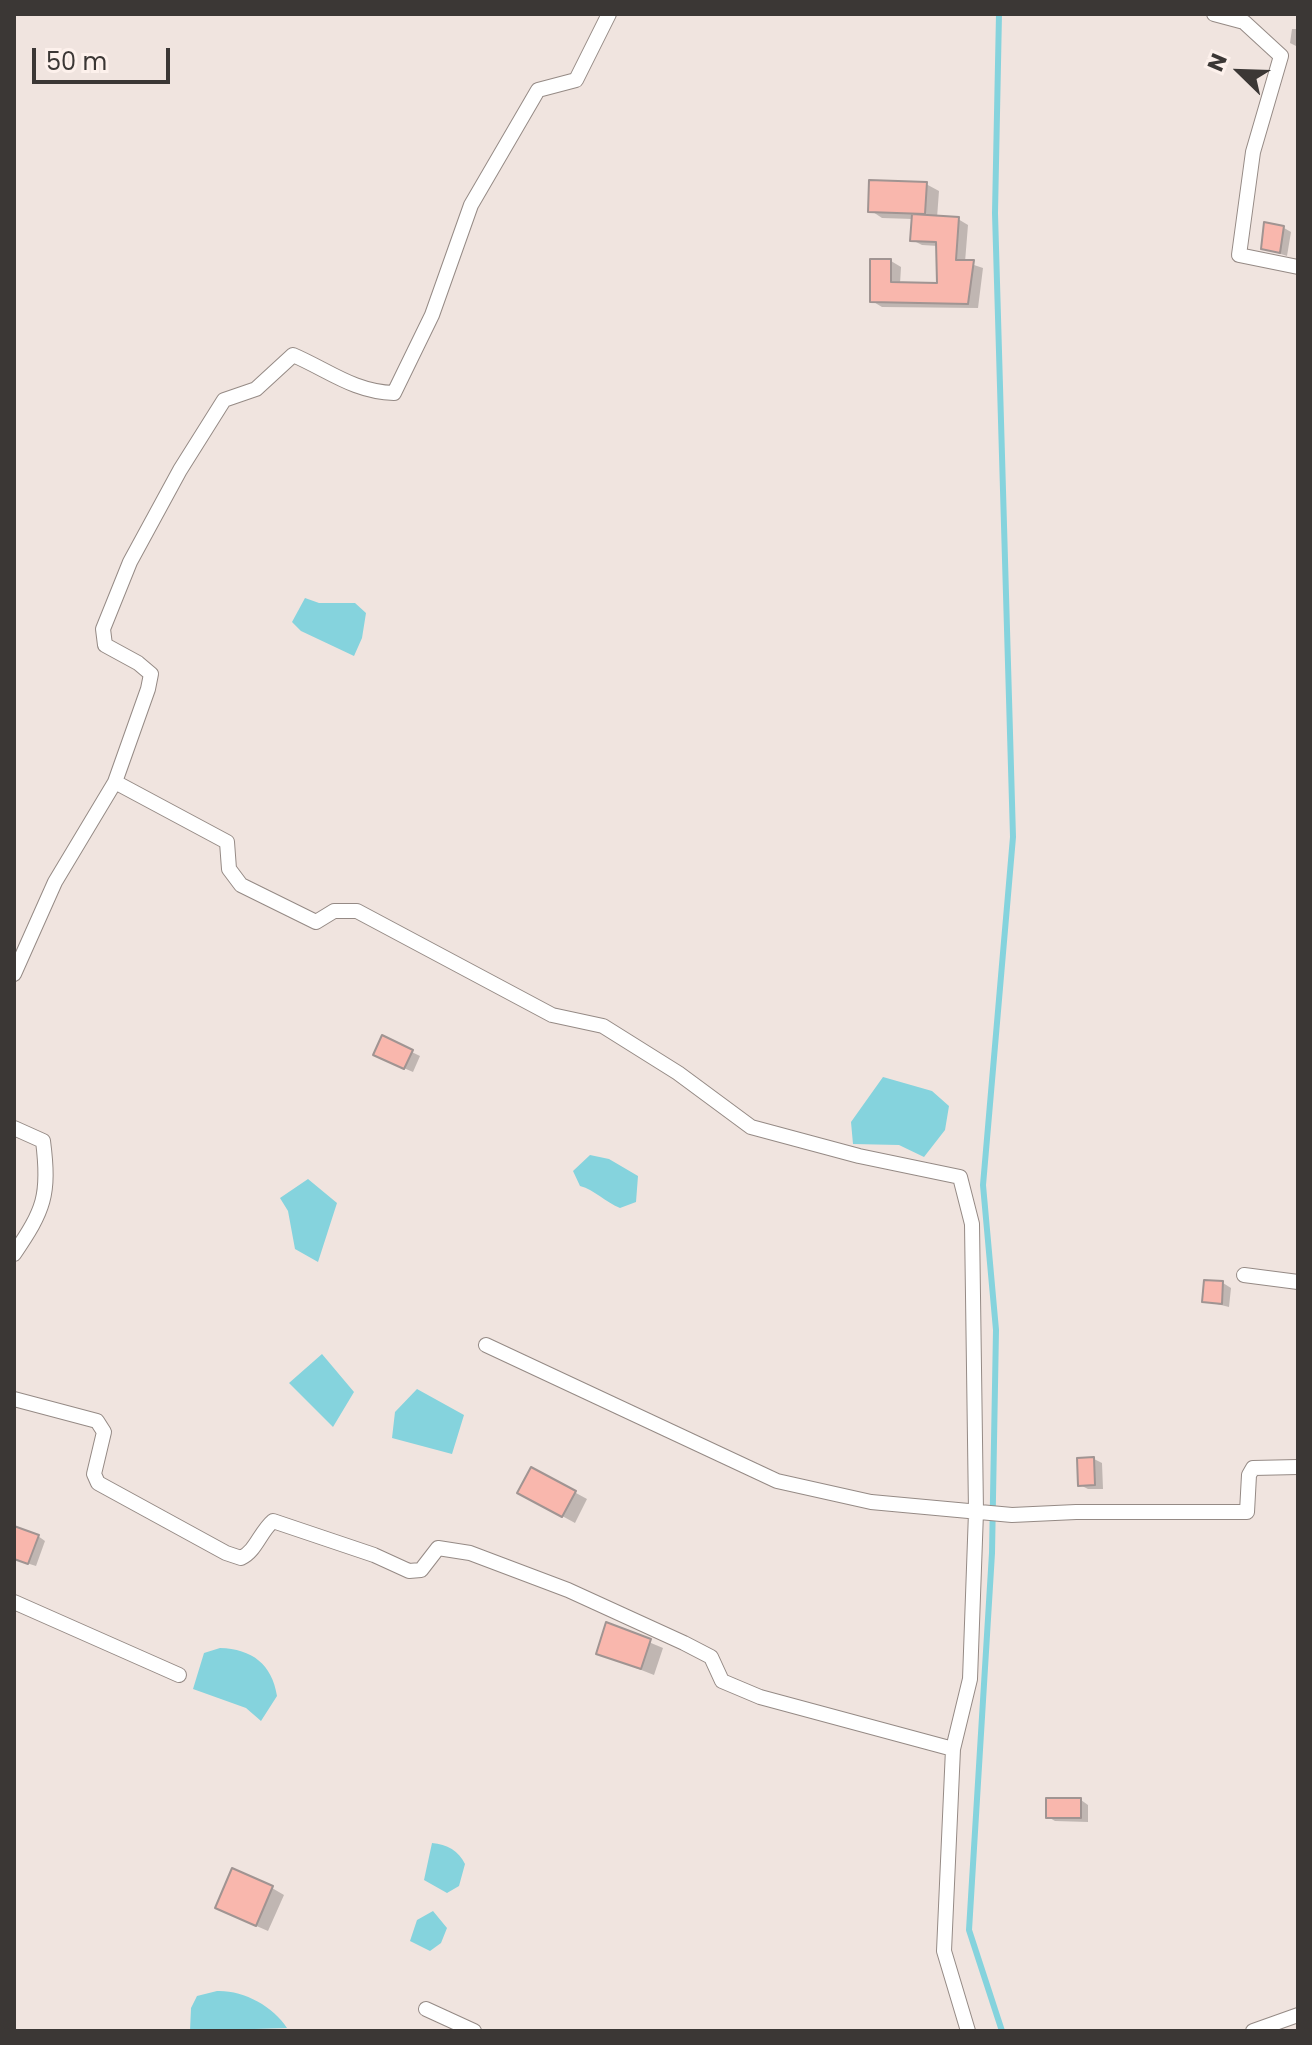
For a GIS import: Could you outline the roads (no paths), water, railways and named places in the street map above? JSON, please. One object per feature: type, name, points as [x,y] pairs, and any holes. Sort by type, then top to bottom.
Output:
[{"type":"street","points":[[15,976],[55,882],[115,782],[151,674],[105,645],[103,629],[130,562],[180,470],[224,400],[256,389],[293,355],[345,384],[375,393],[394,393],[432,315],[471,205],[538,90],[576,80],[609,14]]},
{"type":"street","points":[[1214,14],[1244,22],[1281,56],[1253,152],[1239,255],[1298,267]]},
{"type":"street","points":[[115,782],[227,842],[229,869],[241,885],[316,922],[334,911],[357,911],[552,1015],[603,1026],[678,1073],[751,1127],[859,1156],[960,1177],[972,1224],[986,1513],[970,1679],[953,1749],[944,1951],[968,2031]]},
{"type":"street","points":[[14,1128],[43,1141],[47,1171],[40,1216],[14,1254]]},
{"type":"street","points":[[1244,1275],[1298,1282]]},
{"type":"street","points":[[486,1345],[777,1481],[911,1509],[986,1513],[1247,1512],[1249,1475],[1253,1468],[1298,1467]]},
{"type":"street","points":[[14,1399],[97,1421],[104,1432],[94,1474],[98,1483],[226,1553],[241,1558],[250,1553],[263,1529],[273,1521],[374,1555],[409,1571],[421,1570],[438,1548],[470,1553],[568,1590],[684,1643],[711,1657],[722,1681],[747,1692],[953,1749]]},
{"type":"street","points":[[14,1602],[179,1675]]},
{"type":"street","points":[[426,2009],[474,2031]]},
{"type":"street","points":[[1253,2031],[1298,2015]]},
{"type":"water","points":[[305,598],[319,603],[355,603],[366,613],[362,638],[354,656],[301,631],[292,622]]},
{"type":"water","points":[[883,1077],[932,1091],[949,1106],[945,1130],[924,1157],[899,1145],[853,1144],[851,1122]]},
{"type":"water","points":[[590,1155],[609,1159],[638,1176],[636,1202],[620,1208],[580,1186],[573,1171]]},
{"type":"water","points":[[308,1179],[337,1203],[318,1262],[295,1249],[288,1211],[280,1198]]},
{"type":"water","points":[[322,1354],[354,1392],[333,1427],[289,1383]]},
{"type":"water","points":[[417,1389],[464,1415],[452,1454],[392,1438],[395,1412]]},
{"type":"water","points":[[220,1648],[251,1655],[270,1675],[277,1696],[261,1721],[246,1708],[193,1689],[204,1653]]},
{"type":"water","points":[[432,1843],[452,1849],[465,1864],[459,1886],[447,1893],[424,1880]]},
{"type":"water","points":[[433,1911],[447,1928],[441,1943],[430,1951],[410,1941],[417,1920]]},
{"type":"water","points":[[217,1991],[247,1996],[266,2006],[287,2028],[190,2031],[191,2008],[197,1996]]},
{"type":"waterway","points":[[999,14],[995,213],[1013,837],[983,1185],[996,1330],[992,1553],[969,1930],[1002,2031]]}]
